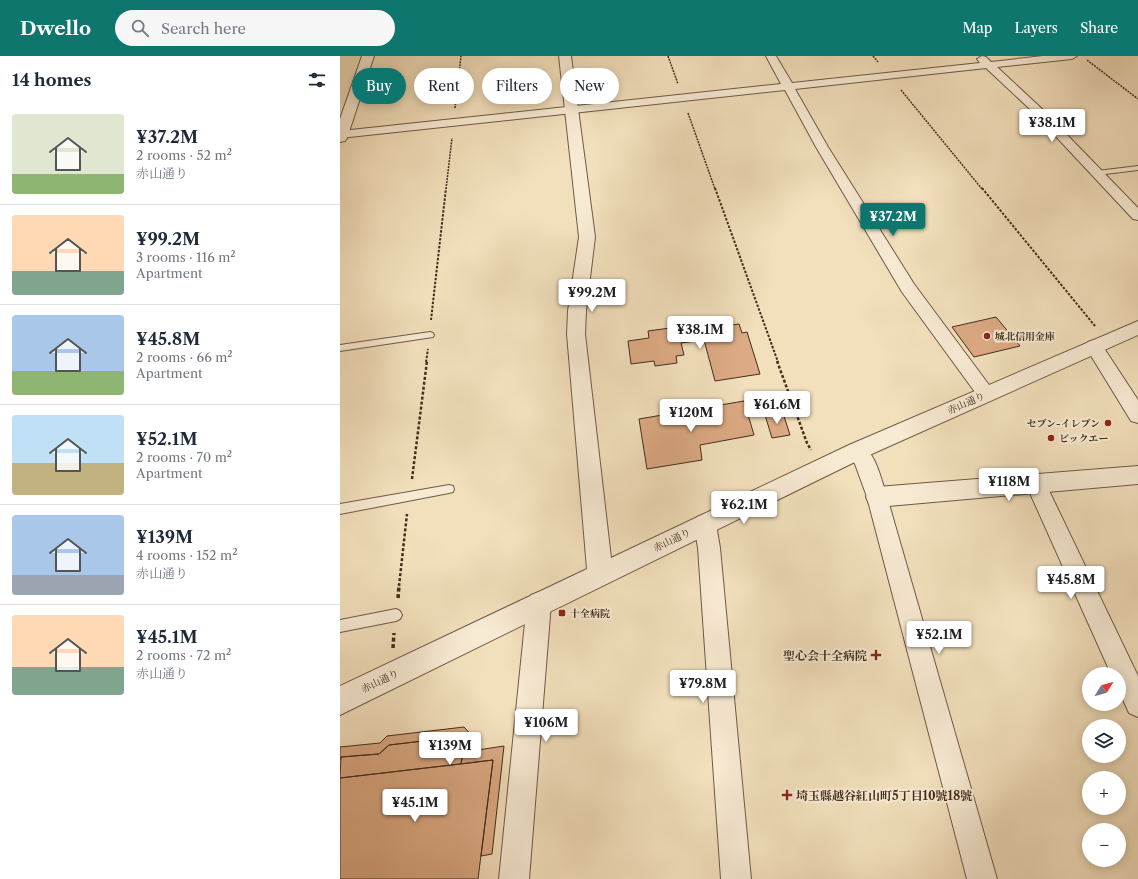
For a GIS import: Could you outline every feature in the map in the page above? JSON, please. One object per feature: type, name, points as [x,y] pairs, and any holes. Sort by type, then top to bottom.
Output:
[{"type":"street","points":[[368,56],[340,137],[571,109],[1072,56]]},
{"type":"street","points":[[565,56],[587,237],[577,311],[576,334],[600,574]]},
{"type":"street","points":[[771,56],[822,147],[908,288],[986,394]]},
{"type":"street","points":[[979,56],[1037,110],[1138,216]]},
{"type":"street","name":"赤山通り","points":[[340,701],[539,603],[857,451],[1138,327]]},
{"type":"street","points":[[1100,344],[1138,416]]},
{"type":"street","points":[[857,451],[864,461],[876,497],[982,879]]},
{"type":"street","points":[[876,497],[1035,482],[1138,475]]},
{"type":"street","points":[[1035,482],[1138,704]]},
{"type":"street","points":[[705,524],[709,548],[736,879]]},
{"type":"street","points":[[514,879],[539,603]]},
{"type":"lane","points":[[1097,173],[1138,168]]},
{"type":"lane","points":[[340,348],[430,335]]},
{"type":"lane","points":[[340,509],[449,489]]},
{"type":"lane","points":[[340,626],[396,615]]},
{"type":"path","points":[[390,676],[409,496],[430,335],[461,56]]},
{"type":"path","points":[[668,56],[807,443],[812,452]]},
{"type":"path","points":[[873,56],[1021,234],[1100,344]]},
{"type":"path","points":[[1084,57],[1138,99]]},
{"type":"building","points":[[996,317],[1020,346],[974,357],[952,327]]},
{"type":"building","points":[[739,324],[742,333],[747,332],[760,374],[715,381],[704,340],[681,343],[684,355],[676,356],[677,363],[655,366],[654,361],[631,364],[628,341],[649,338],[648,331],[670,328],[672,334]]},
{"type":"building","points":[[744,401],[754,435],[700,445],[702,460],[647,469],[639,419]]},
{"type":"building","points":[[783,413],[790,435],[772,438],[765,415]]},
{"type":"building","points":[[464,727],[474,738],[471,751],[504,746],[492,854],[481,856],[493,760],[461,764],[464,746],[457,737],[389,745],[379,754],[341,757],[340,760],[340,747],[380,743],[387,736]]},
{"type":"building","points":[[457,737],[464,746],[461,764],[340,778],[341,757],[379,754],[389,745]]},
{"type":"building","points":[[493,760],[478,879],[340,879],[340,778]]},
{"type":"place","name":"城北信用金庫","points":[[987,336]]},
{"type":"place","name":"セブン-イレブン","points":[[1108,423]]},
{"type":"place","name":"ビックエー","points":[[1051,438]]},
{"type":"place","name":"十全病院","points":[[562,613]]},
{"type":"place","name":"聖心会十全病院","points":[[876,655]]},
{"type":"place","name":"埼玉縣越谷紅山町5丁目10號18號","points":[[787,795]]}]
